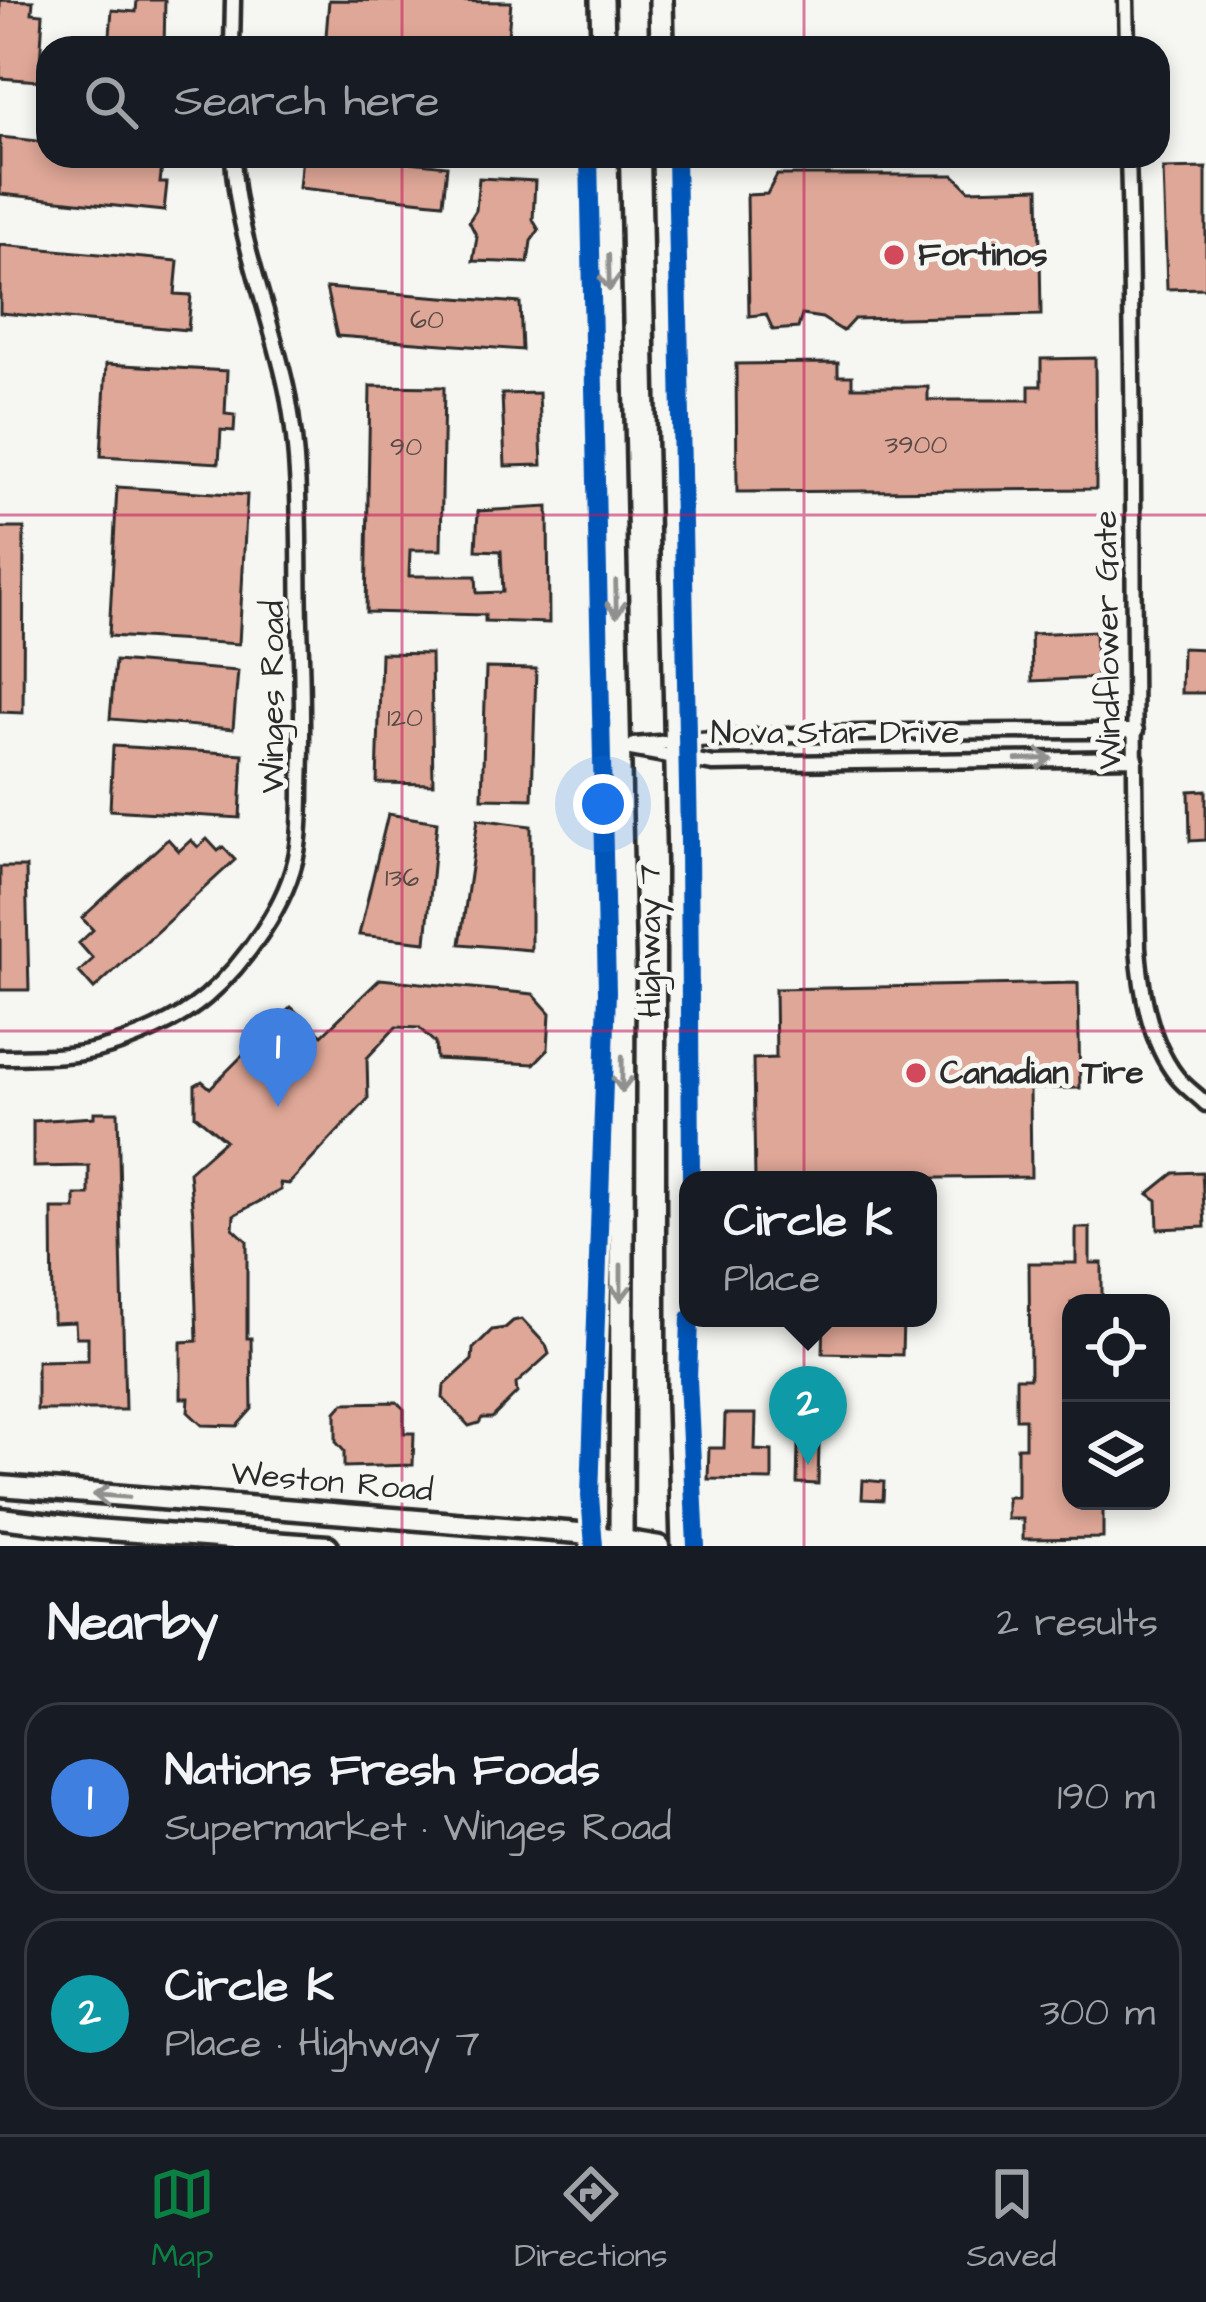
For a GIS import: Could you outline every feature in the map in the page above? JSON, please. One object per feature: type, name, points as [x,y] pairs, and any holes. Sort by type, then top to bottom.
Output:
[{"type":"main road","points":[[602,0],[603,36]]},
{"type":"main road","points":[[661,0],[662,36]]},
{"type":"main road","name":"Highway 7","points":[[606,168],[623,958],[621,1542]]},
{"type":"main road","name":"Highway 7","points":[[664,168],[680,944],[680,1171]]},
{"type":"main road","name":"Highway 7","points":[[679,1327],[683,1546]]},
{"type":"main road","name":"Weston Road","points":[[0,1486],[272,1507],[658,1546]]},
{"type":"main road","name":"Weston Road","points":[[0,1518],[328,1546]]},
{"type":"street","points":[[232,36],[233,0]]},
{"type":"street","points":[[1126,0],[1127,36]]},
{"type":"street","name":"Winges Road","points":[[0,1057],[100,1049],[188,1010],[247,953],[283,894],[297,853],[302,678],[294,440],[235,168]]},
{"type":"street","name":"Windflower Gate","points":[[1128,168],[1141,986],[1168,1061],[1177,1077],[1206,1104]]},
{"type":"street","name":"Nova Star Drive","points":[[620,747],[677,750],[841,733],[1136,731]]},
{"type":"street","name":"Nova Star Drive","points":[[677,750],[713,764],[1136,758]]},
{"type":"building","points":[[0,0],[33,1],[32,13],[43,14],[42,36],[36,36],[36,81],[0,78]]},
{"type":"building","points":[[137,0],[165,0],[164,36],[110,36],[112,10],[136,12]]},
{"type":"building","points":[[329,0],[511,2],[508,36],[326,36]]},
{"type":"building","points":[[0,137],[36,141],[36,168],[162,168],[160,183],[167,183],[164,211],[0,194]]},
{"type":"building","points":[[301,168],[447,168],[443,203],[299,188]]},
{"type":"building","points":[[1206,168],[1206,288],[1167,289],[1163,169]]},
{"type":"building","name":"Fortinos","points":[[777,175],[954,175],[969,190],[1039,188],[1041,315],[854,319],[843,331],[822,318],[802,315],[798,328],[773,330],[766,314],[749,316],[747,195],[767,194]]},
{"type":"building","points":[[479,178],[535,181],[533,220],[539,230],[531,241],[528,263],[473,261],[477,237],[469,221],[476,210]]},
{"type":"building","points":[[0,245],[178,261],[175,294],[191,295],[188,330],[0,313]]},
{"type":"building","points":[[326,288],[520,303],[522,350],[337,336]]},
{"type":"building","points":[[1095,358],[1096,489],[737,492],[736,364],[838,363],[838,376],[852,376],[852,387],[928,387],[928,400],[1029,400],[1029,386],[1041,386],[1041,359]]},
{"type":"building","points":[[106,364],[227,371],[225,414],[235,415],[234,431],[221,430],[219,463],[101,456]]},
{"type":"building","points":[[370,386],[444,387],[441,550],[410,550],[409,576],[476,576],[477,593],[503,592],[501,551],[476,550],[478,511],[548,507],[549,623],[485,621],[485,615],[366,612]]},
{"type":"building","points":[[539,393],[542,465],[505,466],[502,394]]},
{"type":"building","points":[[117,487],[247,495],[239,644],[109,636]]},
{"type":"building","points":[[0,528],[24,528],[23,713],[0,712]]},
{"type":"building","points":[[1095,631],[1097,678],[1032,681],[1031,634]]},
{"type":"building","points":[[1182,648],[1206,649],[1206,693],[1181,693]]},
{"type":"building","points":[[381,653],[431,654],[433,784],[377,783]]},
{"type":"building","points":[[115,661],[238,671],[233,729],[110,719]]},
{"type":"building","points":[[486,668],[536,669],[532,799],[482,798]]},
{"type":"building","points":[[113,746],[243,754],[240,818],[110,810]]},
{"type":"building","points":[[1206,790],[1206,840],[1190,841],[1189,791]]},
{"type":"building","points":[[388,814],[437,822],[426,942],[359,935]]},
{"type":"building","points":[[478,819],[531,826],[531,950],[460,944]]},
{"type":"building","points":[[168,839],[179,851],[191,840],[198,847],[207,839],[235,860],[94,989],[79,972],[93,959],[79,943],[93,930],[82,918]]},
{"type":"building","points":[[0,867],[26,867],[29,990],[0,990]]},
{"type":"building","points":[[380,979],[533,994],[550,1013],[548,1049],[534,1064],[436,1059],[435,1043],[419,1028],[396,1027],[367,1058],[368,1099],[289,1184],[280,1183],[281,1190],[234,1215],[233,1228],[247,1241],[252,1409],[237,1426],[202,1425],[188,1412],[189,1398],[181,1398],[181,1342],[197,1341],[189,1172],[225,1140],[195,1115],[195,1085],[202,1081],[210,1088],[291,1007],[322,1035]]},
{"type":"building","name":"Canadian Tire","points":[[1078,983],[1080,1088],[1030,1089],[1031,1177],[937,1178],[937,1171],[755,1171],[753,1059],[776,1058],[775,989]]},
{"type":"building","points":[[94,1112],[118,1112],[125,1410],[37,1410],[37,1361],[88,1360],[88,1337],[76,1337],[75,1322],[53,1323],[52,1209],[75,1209],[75,1195],[89,1195],[89,1166],[33,1167],[33,1121],[94,1117]]},
{"type":"building","points":[[1202,1172],[1205,1227],[1158,1229],[1157,1200],[1148,1194],[1174,1173]]},
{"type":"building","points":[[1076,1228],[1090,1228],[1090,1263],[1102,1263],[1102,1294],[1062,1294],[1062,1510],[1103,1510],[1103,1538],[1023,1539],[1023,1519],[1007,1519],[1007,1497],[1017,1497],[1017,1447],[1025,1447],[1025,1419],[1016,1419],[1016,1378],[1030,1378],[1029,1263],[1076,1263]]},
{"type":"building","points":[[522,1319],[549,1354],[516,1384],[517,1393],[492,1418],[469,1426],[443,1398],[444,1386],[472,1360],[473,1349],[492,1330]]},
{"type":"building","points":[[824,1327],[903,1327],[902,1355],[823,1353]]},
{"type":"building","points":[[397,1402],[404,1409],[404,1433],[414,1433],[413,1465],[344,1467],[344,1451],[336,1442],[336,1412],[344,1403]]},
{"type":"building","points":[[725,1414],[756,1414],[755,1450],[772,1451],[772,1480],[708,1479],[709,1448],[724,1448]]},
{"type":"building","points":[[798,1446],[819,1446],[818,1484],[797,1483]]},
{"type":"building","points":[[863,1480],[884,1482],[883,1500],[862,1499]]},
{"type":"cycle path","points":[[589,168],[607,992],[590,1496],[594,1546]]},
{"type":"cycle path","points":[[676,168],[691,1171]]},
{"type":"cycle path","points":[[690,1327],[696,1546]]},
{"type":"place","name":"Fortinos","points":[[894,255]]},
{"type":"place","name":"Canadian Tire","points":[[916,1073]]},
{"type":"place","name":"Nations Fresh Foods","points":[[278,1107]]},
{"type":"place","name":"Circle K","points":[[808,1465]]}]
